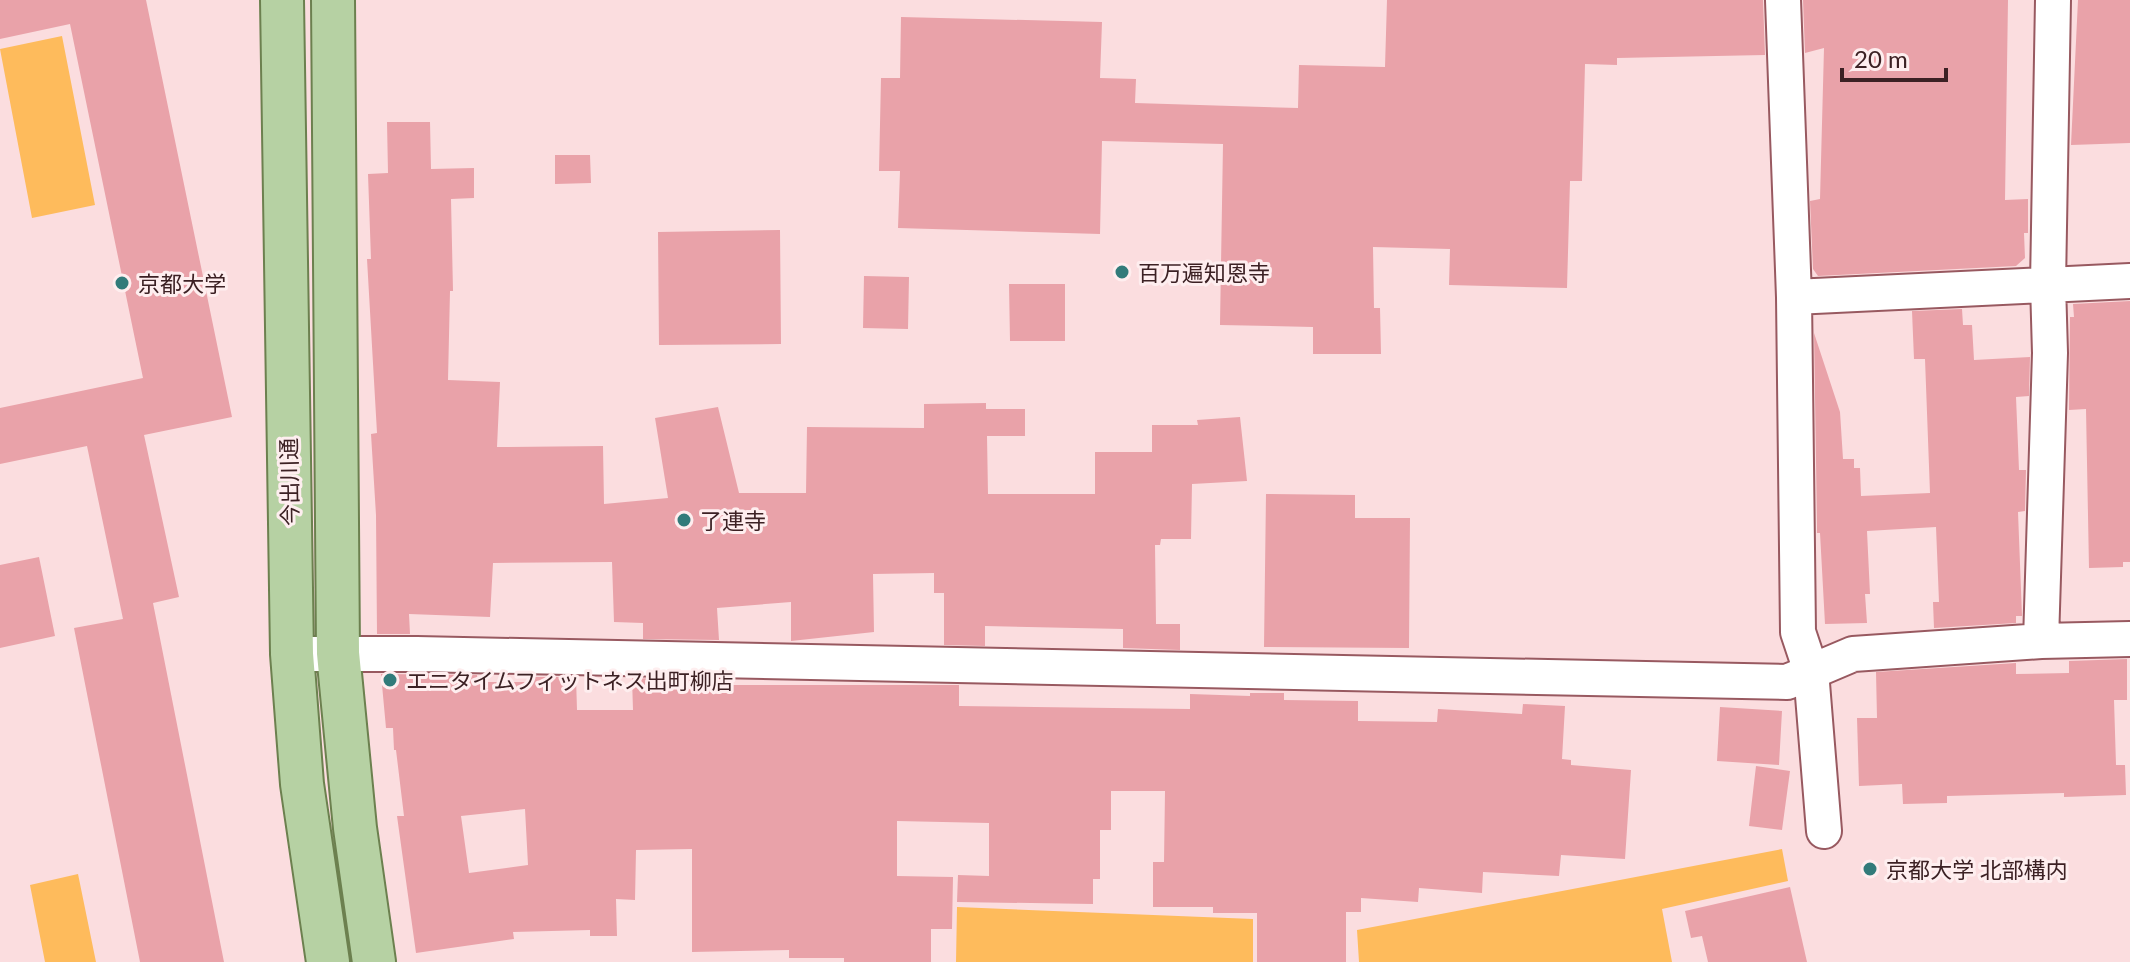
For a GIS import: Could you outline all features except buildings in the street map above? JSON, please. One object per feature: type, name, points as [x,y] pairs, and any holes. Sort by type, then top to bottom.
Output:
[{"type":"main road","name":"今出川通","points":[[282,0],[292,654],[302,784],[328,962]]},
{"type":"main road","points":[[333,0],[338,653],[355,828],[374,962]]},
{"type":"street","points":[[1783,0],[1794,297],[1798,632],[1811,671],[1824,831]]},
{"type":"street","points":[[2041,641],[2050,353],[2048,284],[2053,0]]},
{"type":"street","points":[[1794,297],[2130,281]]},
{"type":"street","points":[[292,654],[1787,682],[1853,654],[2041,641],[2130,639]]},
{"type":"shaded area","points":[[62,36],[95,205],[32,218],[0,49]]},
{"type":"shaded area","points":[[1782,849],[1788,881],[1662,909],[1672,962],[1359,962],[1357,930]]},
{"type":"shaded area","points":[[78,874],[96,962],[45,962],[30,885]]},
{"type":"shaded area","points":[[957,907],[1253,919],[1253,962],[956,962]]},
{"type":"place","name":"百万遍知恩寺","points":[[1122,272]]},
{"type":"place","name":"京都大学","points":[[122,283]]},
{"type":"place","name":"了連寺","points":[[684,520]]},
{"type":"place","name":"エニタイムフィットネス出町柳店","points":[[390,680]]},
{"type":"place","name":"京都大学 北部構内","points":[[1870,869]]}]
